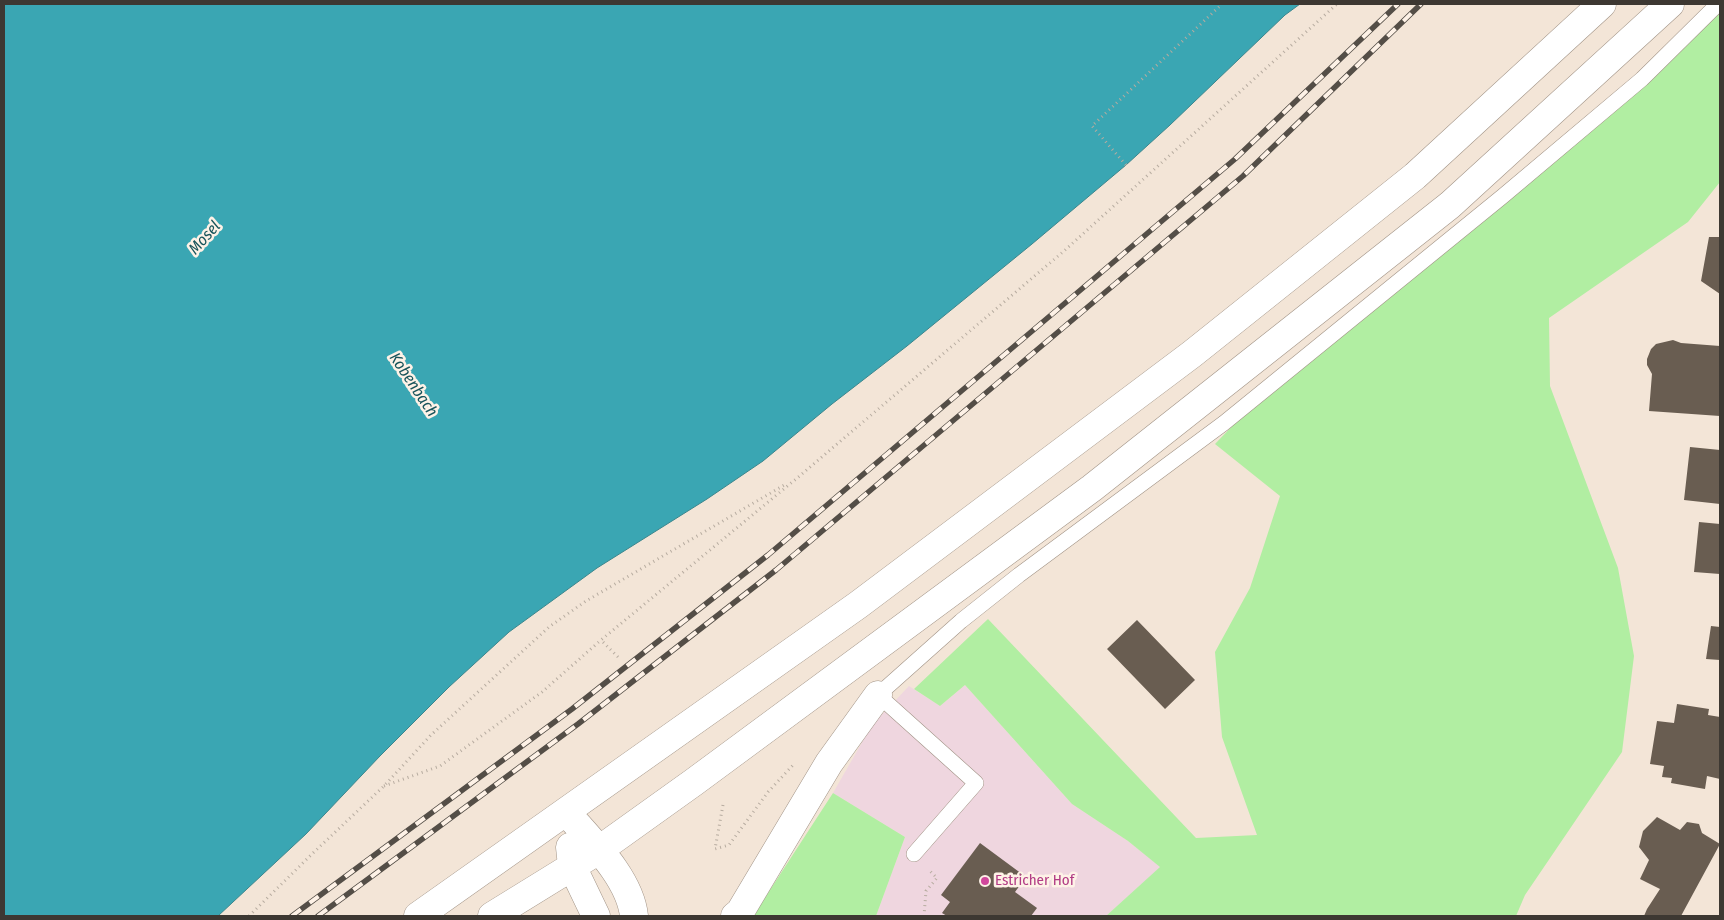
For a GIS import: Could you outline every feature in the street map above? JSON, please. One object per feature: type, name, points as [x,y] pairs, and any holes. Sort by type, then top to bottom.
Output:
[{"type":"main road","points":[[418,916],[858,605],[1192,354],[1415,176],[1602,4]]},
{"type":"main road","points":[[492,916],[598,850],[694,782],[1092,488],[1450,204],[1670,4]]},
{"type":"main road","points":[[735,916],[740,912],[761,879],[829,763],[878,695]]},
{"type":"main road","points":[[566,813],[598,850],[621,882],[635,911]]},
{"type":"main road","points":[[566,813],[572,866],[596,916]]},
{"type":"lane","points":[[914,854],[976,783],[878,695],[961,620],[1019,574],[1224,423],[1503,196],[1642,79],[1718,4]]},
{"type":"path","points":[[384,786],[440,766],[542,692],[601,640],[796,479],[1064,251],[1337,4]]},
{"type":"path","points":[[1126,165],[1092,126],[1221,5]]},
{"type":"path","points":[[249,916],[384,786],[431,736],[549,627],[586,602],[796,479]]},
{"type":"path","points":[[601,640],[618,658]]},
{"type":"path","points":[[723,805],[715,849],[729,846],[768,792],[798,760]]},
{"type":"path","points":[[914,854],[937,878],[926,891],[924,916]]},
{"type":"shaded area","points":[[965,685],[1072,804],[1128,841],[1161,867],[1106,916],[876,916],[905,837],[833,793],[872,725],[909,686],[940,706]]},
{"type":"green space","points":[[1720,9],[1720,182],[1688,222],[1549,318],[1550,386],[1618,568],[1634,656],[1622,752],[1525,895],[1516,916],[1106,916],[1160,867],[1128,841],[1072,804],[965,685],[940,706],[914,689],[988,619],[1196,838],[1257,835],[1222,737],[1215,652],[1250,588],[1280,496],[1215,444],[1239,419]]},
{"type":"green space","points":[[833,793],[905,837],[876,916],[753,916]]},
{"type":"water","points":[[4,4],[1300,4],[1285,15],[1126,165],[907,346],[763,461],[707,499],[597,568],[509,632],[449,687],[306,834],[218,916],[4,916]]},
{"type":"building","points":[[1709,237],[1720,237],[1720,294],[1701,281]]},
{"type":"building","points":[[1673,340],[1681,343],[1720,346],[1720,416],[1649,411],[1652,374],[1647,365],[1647,359],[1651,349],[1656,344]]},
{"type":"building","points":[[1690,447],[1720,450],[1720,504],[1684,500]]},
{"type":"building","points":[[1699,522],[1720,524],[1720,574],[1694,572]]},
{"type":"building","points":[[1137,620],[1195,680],[1165,709],[1107,649]]},
{"type":"building","points":[[1711,626],[1720,627],[1720,660],[1706,659]]},
{"type":"building","points":[[1677,704],[1709,709],[1708,715],[1720,717],[1720,779],[1707,776],[1705,789],[1671,783],[1672,778],[1662,777],[1664,766],[1650,764],[1657,721],[1674,723]]},
{"type":"building","points":[[1657,817],[1680,830],[1687,822],[1699,824],[1702,833],[1720,844],[1681,916],[1644,916],[1660,889],[1640,879],[1649,860],[1639,847],[1643,831]]},
{"type":"building","points":[[980,843],[1026,877],[1015,892],[1037,908],[1031,916],[947,916],[942,913],[950,902],[941,895]]},
{"type":"railway","points":[[292,916],[572,709],[768,555],[1235,159],[1398,4]]},
{"type":"railway","points":[[318,916],[578,724],[776,570],[1243,176],[1421,4]]},
{"type":"place","name":"Estricher Hof","points":[[985,881]]},
{"type":"water label","name":"Mosel","points":[[205,238]]},
{"type":"water label","name":"Kobenbach","points":[[413,385]]}]
